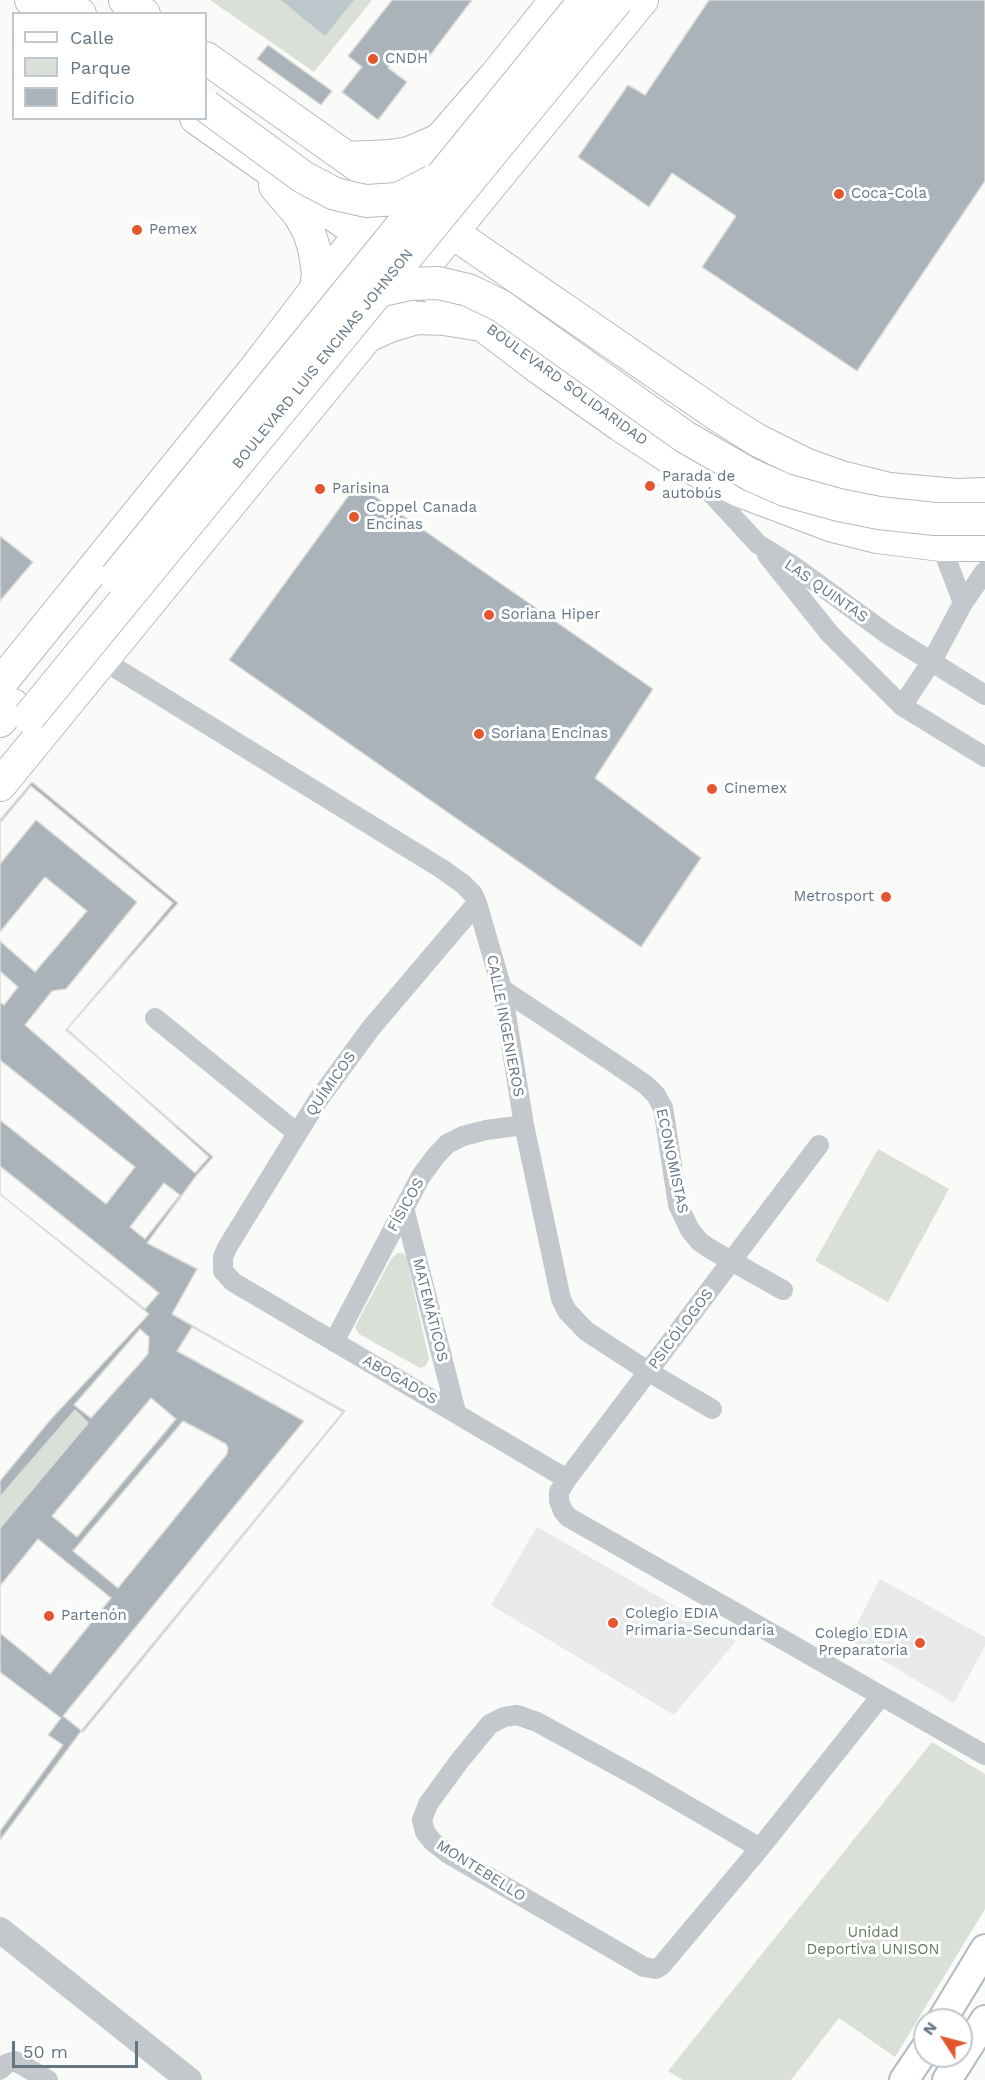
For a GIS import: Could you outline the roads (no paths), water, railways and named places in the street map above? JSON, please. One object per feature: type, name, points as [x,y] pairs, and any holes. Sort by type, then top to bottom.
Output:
[{"type":"main road","points":[[31,0],[46,12]]},
{"type":"main road","points":[[61,0],[77,12]]},
{"type":"main road","points":[[125,0],[141,12]]},
{"type":"main road","points":[[0,753],[11,707],[259,364],[394,191],[496,75],[556,0]]},
{"type":"main road","name":"BOULEVARD LUIS ENCINAS JOHNSON","points":[[11,707],[585,0]]},
{"type":"main road","name":"BOULEVARD LUIS ENCINAS JOHNSON","points":[[11,707],[547,86],[617,0]]},
{"type":"main road","points":[[0,785],[642,0]]},
{"type":"main road","points":[[207,59],[496,262],[757,440],[805,464],[841,477],[889,489],[957,495],[985,494]]},
{"type":"main road","points":[[207,107],[303,177],[335,194],[366,201],[398,199],[428,185],[459,161],[511,113],[547,86]]},
{"type":"main road","name":"BOULEVARD SOLIDARIDAD","points":[[199,120],[487,326],[539,368],[643,440],[685,465],[740,491],[833,526],[877,537],[940,545],[985,545]]},
{"type":"main road","points":[[347,158],[409,153],[440,139]]},
{"type":"main road","points":[[246,154],[299,214],[309,232],[318,273],[316,289]]},
{"type":"main road","points":[[495,181],[488,205],[486,230],[496,262]]},
{"type":"main road","points":[[263,394],[335,322],[361,301],[384,290],[410,284],[438,283],[468,290],[501,306],[685,437],[751,475],[785,490],[838,505],[879,513],[935,519],[985,519]]},
{"type":"main road","points":[[366,337],[390,326],[417,318],[444,319],[487,326]]},
{"type":"main road","points":[[590,404],[601,374],[617,356],[626,351]]},
{"type":"main road","points":[[949,2008],[985,1949]]},
{"type":"main road","points":[[947,2080],[985,2020]]},
{"type":"main road","points":[[904,2080],[913,2067]]},
{"type":"street","name":"LAS QUINTAS","points":[[685,465],[758,544],[795,567],[887,634],[985,695]]},
{"type":"street","points":[[758,544],[830,634],[903,706],[985,757]]},
{"type":"street","points":[[940,545],[963,603]]},
{"type":"street","points":[[903,706],[932,661],[963,603],[985,571]]},
{"type":"street","name":"CALLE INGENIEROS","points":[[101,659],[442,869],[473,894],[502,989],[524,1125],[561,1299],[571,1316],[586,1330],[649,1372],[712,1409]]},
{"type":"street","name":"QUÍMICOS","points":[[233,1282],[223,1271],[222,1263],[228,1246],[297,1133],[371,1028],[477,903]]},
{"type":"street","name":"ECONOMISTAS","points":[[502,989],[646,1085],[656,1095],[663,1108],[670,1162],[678,1205],[683,1218],[700,1242],[783,1290]]},
{"type":"street","points":[[155,1018],[297,1133]]},
{"type":"street","name":"FÍSICOS","points":[[334,1342],[421,1176],[435,1157],[447,1144],[463,1136],[486,1130],[524,1125]]},
{"type":"street","name":"PSICÓLOGOS","points":[[819,1145],[567,1479],[559,1492],[559,1501],[568,1517],[881,1696]]},
{"type":"street","name":"MATEMÁTICOS","points":[[404,1208],[456,1412]]},
{"type":"street","name":"ABOGADOS","points":[[233,1282],[567,1479]]},
{"type":"street","points":[[881,1696],[985,1755]]},
{"type":"street","name":"MONTEBELLO","points":[[760,1848],[537,1722],[517,1715],[504,1717],[490,1724],[428,1804],[422,1820],[425,1832],[447,1853],[644,1967],[656,1969],[661,1966],[760,1848],[881,1696]]},
{"type":"street","points":[[0,1930],[189,2080]]},
{"type":"street","points":[[0,2070],[6,2064],[15,2061],[48,2080]]},
{"type":"place","name":"CNDH","points":[[373,59]]},
{"type":"place","name":"Coca-Cola","points":[[839,194]]},
{"type":"place","name":"Pemex","points":[[137,230]]},
{"type":"place","name":"Parada de autobús","points":[[650,486]]},
{"type":"place","name":"Parisina","points":[[320,489]]},
{"type":"place","name":"Coppel Canada Encinas","points":[[354,517]]},
{"type":"place","name":"Soriana Hiper","points":[[489,615]]},
{"type":"place","name":"Soriana Encinas","points":[[479,734]]},
{"type":"place","name":"Cinemex","points":[[712,789]]},
{"type":"place","name":"Metrosport","points":[[886,897]]},
{"type":"place","name":"Partenón","points":[[49,1616]]},
{"type":"place","name":"Colegio EDIA Primaria-Secundaria","points":[[613,1623]]},
{"type":"place","name":"Colegio EDIA Preparatoria","points":[[920,1643]]},
{"type":"park label","name":"Unidad Deportiva UNISON","points":[[873,1942]]}]
